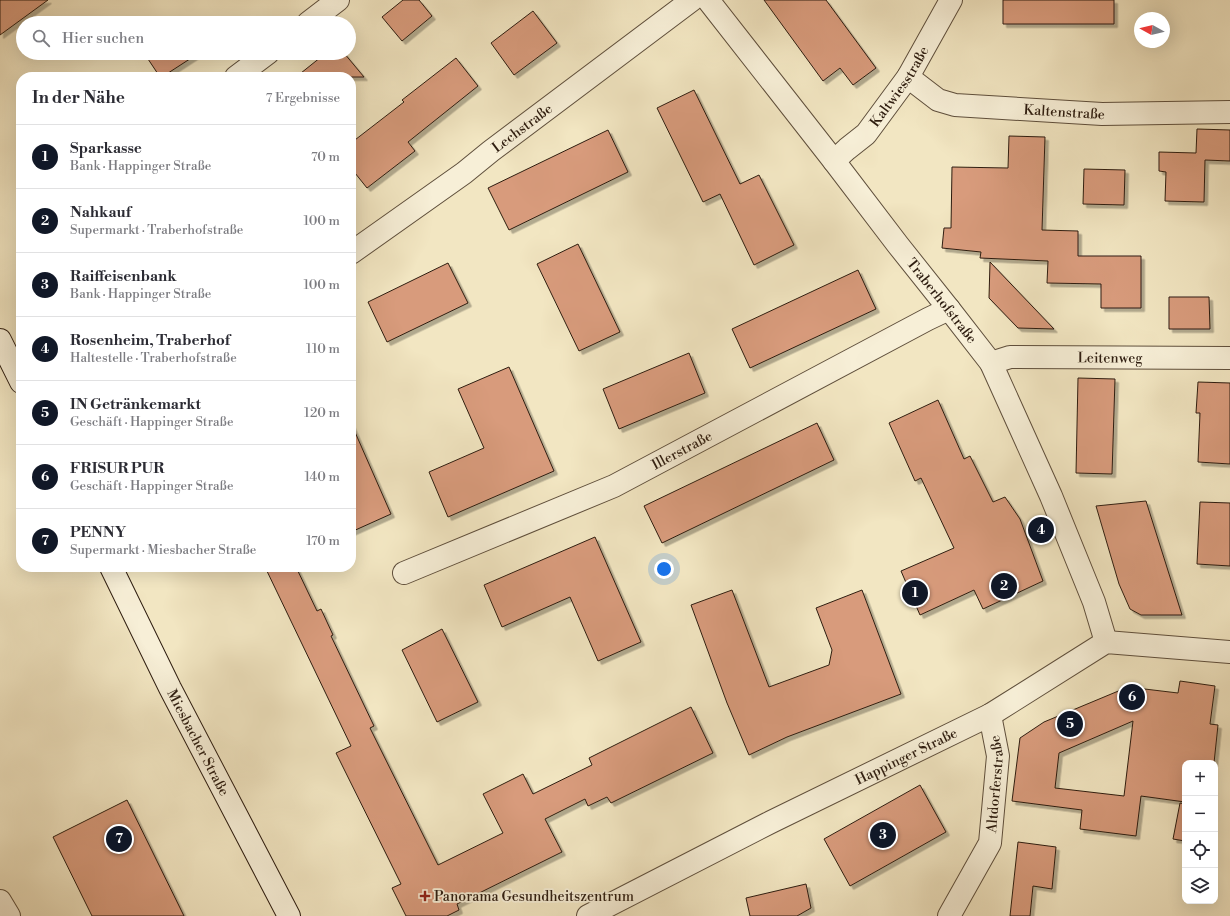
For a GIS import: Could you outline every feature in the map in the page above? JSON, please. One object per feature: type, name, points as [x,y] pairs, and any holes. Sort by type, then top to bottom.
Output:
[{"type":"street","points":[[317,16],[338,0]]},
{"type":"street","name":"Lechstraße","points":[[356,249],[464,173],[490,151],[692,0]]},
{"type":"street","name":"Traberhofstraße","points":[[708,0],[991,363],[1056,508],[1094,602],[1106,642]]},
{"type":"street","name":"Kaltwiesstraße","points":[[834,161],[866,134],[908,77],[951,0]]},
{"type":"street","points":[[243,72],[259,60]]},
{"type":"street","name":"Kaltenstraße","points":[[908,77],[938,100],[955,105],[1102,114],[1230,112]]},
{"type":"street","name":"Illerstraße","points":[[404,573],[614,486],[949,309]]},
{"type":"street","points":[[0,340],[16,372]]},
{"type":"street","name":"Leitenweg","points":[[991,363],[1010,357],[1230,358]]},
{"type":"street","name":"Miesbacher Straße","points":[[113,572],[170,688],[290,916]]},
{"type":"street","points":[[1106,642],[1230,652]]},
{"type":"street","name":"Happinger Straße","points":[[588,916],[619,909],[778,818],[990,715],[1106,642]]},
{"type":"street","name":"Altdorferstraße","points":[[949,916],[990,843],[998,756],[990,715]]},
{"type":"street","points":[[0,901],[9,916]]},
{"type":"building","points":[[0,0],[48,0],[26,16],[16,16],[16,23],[0,35]]},
{"type":"building","points":[[403,0],[419,0],[432,16],[402,41],[382,17]]},
{"type":"building","points":[[764,0],[826,0],[876,68],[853,85],[840,68],[823,81]]},
{"type":"building","points":[[1003,0],[1114,0],[1114,24],[1003,24]]},
{"type":"building","points":[[533,11],[557,43],[514,75],[491,43]]},
{"type":"building","points":[[456,58],[478,86],[408,142],[415,151],[367,188],[356,174],[356,139],[404,102],[402,100]]},
{"type":"building","points":[[149,60],[188,60],[170,72],[157,72]]},
{"type":"building","points":[[317,60],[350,60],[364,77],[356,77],[356,72],[302,72]]},
{"type":"building","points":[[694,90],[740,184],[759,175],[794,245],[754,265],[720,194],[703,202],[657,108]]},
{"type":"building","points":[[1197,129],[1230,130],[1230,161],[1205,160],[1204,202],[1165,201],[1166,172],[1159,171],[1159,152],[1196,153]]},
{"type":"building","points":[[608,130],[628,172],[509,230],[488,188]]},
{"type":"building","points":[[1009,136],[1045,137],[1042,230],[1078,231],[1078,256],[1141,256],[1141,308],[1101,308],[1101,284],[1047,283],[1048,261],[980,258],[981,252],[942,248],[944,228],[951,228],[952,167],[1008,168]]},
{"type":"building","points":[[1084,169],[1125,170],[1124,205],[1083,204]]},
{"type":"building","points":[[578,244],[620,332],[579,351],[537,264]]},
{"type":"building","points":[[990,262],[1054,329],[1018,328],[989,298]]},
{"type":"building","points":[[448,263],[468,303],[387,342],[368,302]]},
{"type":"building","points":[[858,270],[876,309],[750,368],[732,329]]},
{"type":"building","points":[[1169,297],[1209,297],[1210,329],[1169,329]]},
{"type":"building","points":[[689,353],[705,393],[619,429],[603,389]]},
{"type":"building","points":[[509,367],[554,471],[448,517],[429,472],[484,448],[458,389]]},
{"type":"building","points":[[1078,378],[1115,379],[1112,474],[1076,473]]},
{"type":"building","points":[[1198,382],[1230,383],[1230,464],[1198,462],[1200,413],[1196,413]]},
{"type":"building","points":[[938,400],[964,459],[970,456],[993,502],[1005,497],[1020,519],[1043,581],[983,609],[974,590],[920,615],[901,571],[954,548],[921,478],[915,481],[889,423]]},
{"type":"building","points":[[817,423],[834,460],[662,543],[644,506]]},
{"type":"building","points":[[356,434],[391,514],[356,530]]},
{"type":"building","points":[[1146,501],[1182,615],[1141,615],[1130,609],[1119,584],[1096,506]]},
{"type":"building","points":[[1200,502],[1230,503],[1230,566],[1197,564]]},
{"type":"building","points":[[595,537],[641,642],[598,661],[570,597],[502,627],[484,585]]},
{"type":"building","points":[[267,572],[298,572],[317,611],[321,609],[333,635],[331,636],[374,726],[370,728],[438,865],[503,833],[483,794],[523,774],[533,794],[592,765],[589,758],[691,707],[713,753],[611,803],[607,797],[588,806],[585,799],[545,819],[562,852],[457,904],[459,910],[447,916],[406,916],[392,888],[401,884],[336,753],[351,746]]},
{"type":"building","points":[[732,590],[769,687],[829,665],[832,650],[816,608],[862,590],[901,694],[787,737],[749,755],[727,703],[691,605]]},
{"type":"building","points":[[442,629],[478,702],[437,722],[402,650]]},
{"type":"building","points":[[1180,681],[1215,686],[1210,724],[1218,725],[1214,760],[1182,760],[1182,802],[1141,796],[1136,836],[1080,829],[1082,810],[1012,801],[1020,738],[1044,722],[1128,687],[1178,693]],"holes":[[[1133,721],[1124,796],[1055,788],[1059,753]]]},
{"type":"building","points":[[920,785],[946,832],[850,886],[824,839]]},
{"type":"building","points":[[127,800],[184,916],[92,916],[53,837]]},
{"type":"building","points":[[1180,803],[1182,803],[1182,840],[1173,839]]},
{"type":"building","points":[[1018,842],[1056,847],[1052,889],[1033,886],[1030,916],[1010,916]]},
{"type":"building","points":[[806,884],[811,908],[797,916],[750,916],[746,898]]},
{"type":"place","name":"Rosenheim, Traberhof","points":[[1041,530]]},
{"type":"place","name":"Nahkauf","points":[[1004,586]]},
{"type":"place","name":"Sparkasse","points":[[915,593]]},
{"type":"place","name":"FRISUR PUR","points":[[1132,697]]},
{"type":"place","name":"IN Getränkemarkt","points":[[1070,724]]},
{"type":"place","name":"Raiffeisenbank","points":[[883,835]]},
{"type":"place","name":"PENNY","points":[[119,839]]},
{"type":"place","name":"Panorama Gesundheitszentrum","points":[[425,896]]}]
